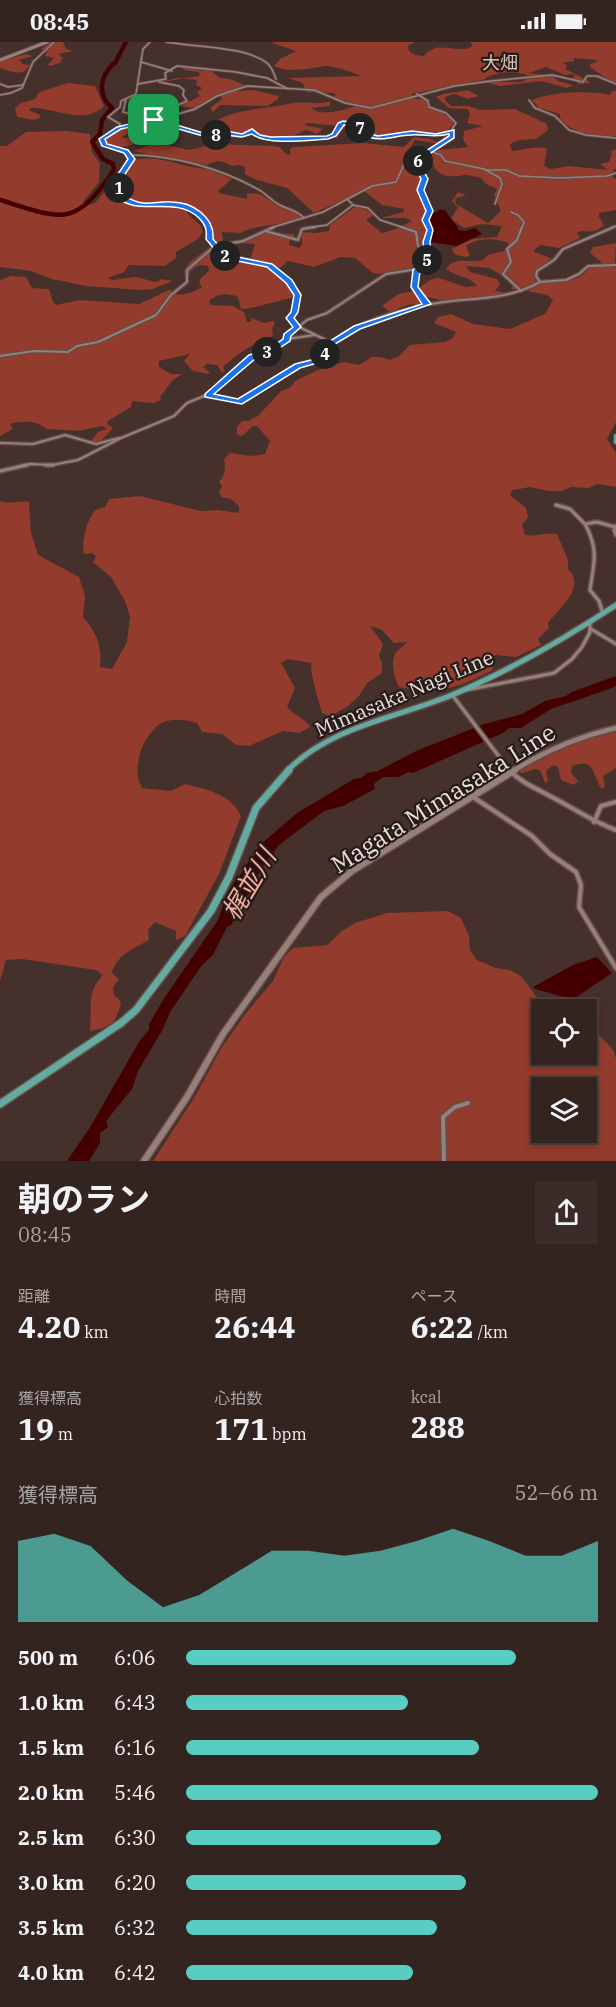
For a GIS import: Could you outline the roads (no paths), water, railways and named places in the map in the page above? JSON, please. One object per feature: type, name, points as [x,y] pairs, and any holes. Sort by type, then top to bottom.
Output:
[{"type":"main road","points":[[0,60],[47,42]]},
{"type":"main road","points":[[616,436],[616,442]]},
{"type":"main road","name":"Mimasaka Nagi Line","points":[[0,1104],[136,1010],[199,929],[221,894],[256,808],[273,786],[302,756],[339,734],[452,695],[591,625],[616,605]]},
{"type":"main road","name":"Magata Mimasaka Line","points":[[144,1161],[187,1097],[223,1034],[321,897],[352,871],[510,771],[561,743],[616,728]]},
{"type":"street","points":[[0,95],[17,92],[25,84],[31,64],[54,42]]},
{"type":"street","points":[[119,128],[120,124],[108,117],[120,108],[120,102],[136,94],[139,67],[145,54],[143,49],[150,42]]},
{"type":"street","points":[[166,42],[226,51],[260,59],[269,64],[276,79],[288,89]]},
{"type":"street","points":[[141,62],[172,71]]},
{"type":"street","points":[[138,84],[168,78],[165,73],[177,66],[199,66],[276,79]]},
{"type":"street","points":[[304,219],[299,212],[279,205],[260,191],[212,169],[151,155],[130,155],[101,142],[106,134],[119,128],[195,109],[221,95],[244,87],[314,90],[345,103],[371,108],[458,85],[552,75],[584,82],[587,76],[593,75],[616,84]]},
{"type":"street","points":[[158,81],[164,85],[179,86],[184,90],[183,95],[187,101],[176,106],[175,114]]},
{"type":"street","points":[[0,84],[8,87],[25,84]]},
{"type":"street","points":[[0,356],[34,351],[68,352],[77,346],[98,342],[136,326],[156,315],[171,295],[185,284],[186,273],[190,266],[215,246],[243,241],[265,231],[323,212],[373,186],[396,182],[405,162],[420,157],[445,143],[452,136],[456,123],[446,113],[429,107],[429,101],[417,94]]},
{"type":"street","points":[[126,99],[123,112],[203,135],[226,133],[242,136],[252,131],[259,137],[271,139],[328,137],[334,135],[343,123],[356,124],[369,135],[378,138],[412,133],[437,135],[452,131]]},
{"type":"street","points":[[529,100],[535,108],[555,116],[569,130],[586,135],[616,138]]},
{"type":"street","points":[[164,135],[172,125]]},
{"type":"street","points":[[430,151],[441,155],[445,161],[451,163],[487,170],[506,170],[519,176],[560,178],[607,176],[616,173]]},
{"type":"street","points":[[130,155],[131,160],[122,174],[124,182],[116,192],[118,195],[131,203],[145,205],[174,203],[193,208],[208,224],[211,232],[210,239],[224,255],[269,265],[289,282],[298,295],[294,312],[290,318],[297,327],[332,343]]},
{"type":"street","points":[[287,339],[287,336],[307,320],[327,313],[386,274],[417,269],[428,259],[427,242],[430,230],[426,220],[429,211],[421,190],[424,179],[417,168],[420,157]]},
{"type":"street","points":[[487,170],[501,180],[495,204]]},
{"type":"street","points":[[347,199],[353,205],[368,208],[380,220],[410,229],[418,234],[417,246],[426,256],[422,265]]},
{"type":"street","points":[[265,231],[298,240],[302,229],[327,225],[353,205]]},
{"type":"street","points":[[512,212],[524,222],[517,240],[507,249],[511,262],[503,274],[521,291]]},
{"type":"street","points":[[540,282],[536,278],[537,271],[554,260],[563,249],[616,226]]},
{"type":"street","points":[[207,396],[239,402],[297,366],[321,359],[332,343],[366,324],[427,304],[498,299],[540,282],[561,281],[580,274],[590,265],[616,265]]},
{"type":"street","points":[[417,269],[414,287],[427,304]]},
{"type":"street","points":[[0,471],[30,464],[52,465],[78,460],[121,438],[174,416],[187,403],[207,396],[252,357],[269,351],[287,339],[316,335]]},
{"type":"street","points":[[0,443],[33,444],[61,435],[84,439],[96,444],[121,438]]},
{"type":"street","points":[[556,505],[570,509],[585,524],[594,540],[596,552],[590,590],[599,601],[603,614]]},
{"type":"street","points":[[585,524],[597,522],[616,526],[614,531],[616,535]]},
{"type":"street","points":[[465,688],[467,691],[497,682],[539,678],[560,671],[571,663],[591,625],[616,644]]},
{"type":"street","points":[[452,695],[510,771],[533,791],[555,798],[566,808],[616,830]]},
{"type":"street","points":[[472,796],[532,836],[550,854],[576,872],[581,885],[579,907],[616,968]]},
{"type":"street","points":[[594,822],[601,806],[616,802]]},
{"type":"street","points":[[444,1161],[445,1151],[440,1122],[443,1115],[453,1106],[468,1103]]},
{"type":"water","points":[[441,209],[446,211],[459,230],[475,228],[482,234],[457,246],[429,242],[433,230],[429,220],[431,214]]},
{"type":"water","name":"梶並川","points":[[616,676],[616,686],[551,709],[521,728],[509,728],[503,733],[413,773],[409,772],[398,777],[383,777],[374,784],[375,789],[343,806],[324,811],[279,845],[260,870],[243,905],[231,925],[227,927],[213,955],[202,965],[170,1012],[163,1029],[138,1071],[132,1089],[106,1121],[108,1127],[100,1133],[100,1143],[89,1161],[67,1161],[89,1129],[140,1040],[149,1030],[149,1024],[165,997],[218,920],[231,887],[260,845],[297,813],[354,779],[378,771],[416,751],[484,724],[522,714],[545,701],[566,696]]},
{"type":"water","points":[[597,957],[612,973],[575,998],[533,987],[573,965]]},
{"type":"waterway","points":[[115,63],[126,42]]},
{"type":"waterway","points":[[0,200],[38,212],[65,214],[77,210],[100,189],[114,170],[113,164],[103,159],[92,142],[100,134],[102,120],[112,108],[104,97],[102,86],[105,75],[113,64]]},
{"type":"district","name":"大畑","points":[[500,62]]}]
